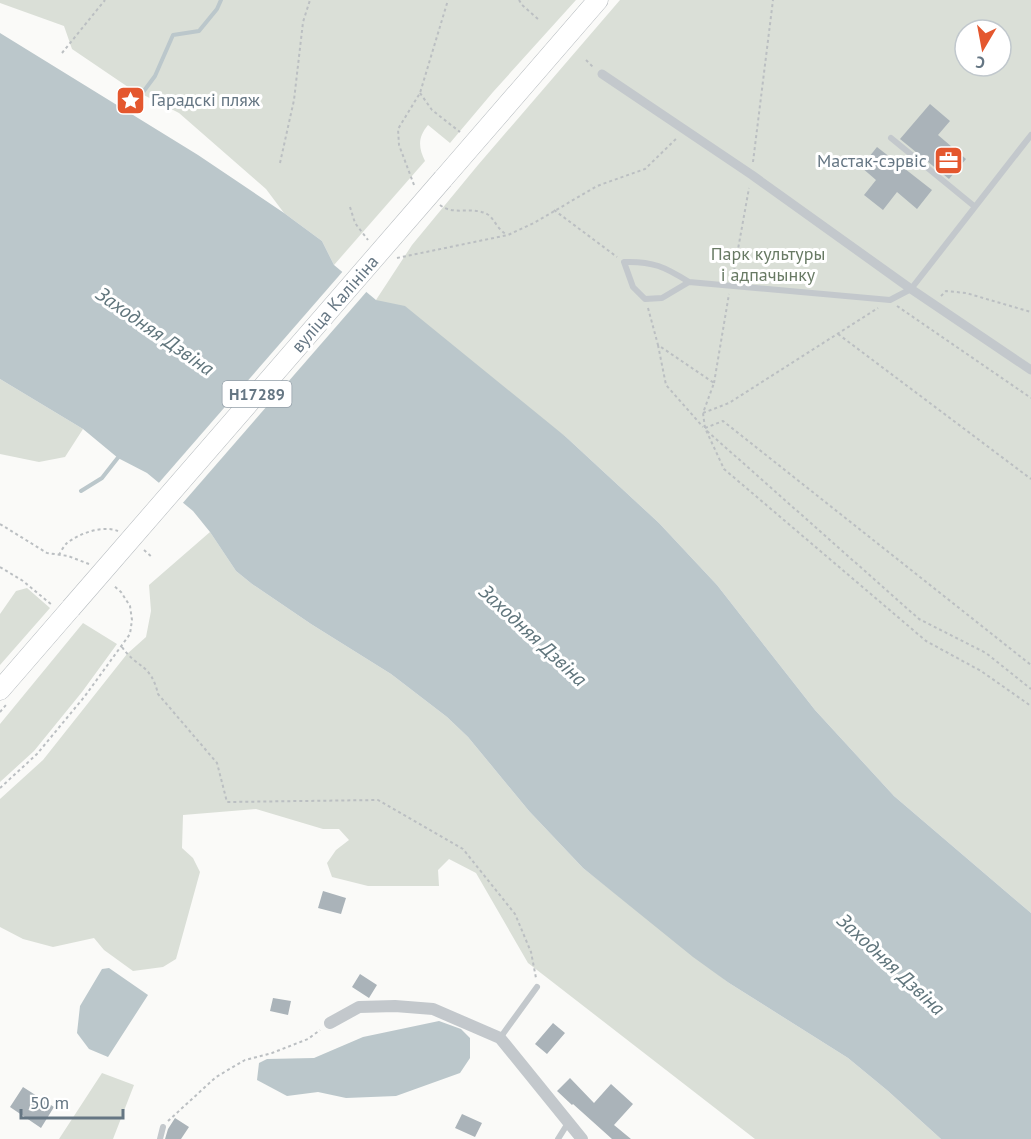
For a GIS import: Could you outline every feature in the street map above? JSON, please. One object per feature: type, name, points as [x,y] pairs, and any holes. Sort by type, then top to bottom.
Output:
[{"type":"main road","name":"вуліца Калініна","points":[[0,690],[61,607],[443,179],[598,0]]},
{"type":"street","points":[[602,74],[752,175],[911,289],[1031,370]]},
{"type":"street","points":[[330,1023],[359,1007],[395,1006],[433,1009],[500,1038],[582,1139]]},
{"type":"lane","points":[[689,282],[663,298],[645,298],[633,287],[624,262],[645,261],[689,282],[890,300],[911,289],[1031,135]]},
{"type":"lane","points":[[891,138],[974,206]]},
{"type":"lane","points":[[500,1038],[537,987]]},
{"type":"lane","points":[[558,1139],[568,1123]]},
{"type":"lane","points":[[160,1139],[163,1127]]},
{"type":"path","points":[[62,53],[105,0]]},
{"type":"path","points":[[280,163],[294,99],[303,22],[310,0]]},
{"type":"path","points":[[408,113],[420,93],[448,0]]},
{"type":"path","points":[[519,0],[538,19]]},
{"type":"path","points":[[773,0],[752,175],[714,383],[703,413],[705,428],[724,469],[926,641],[981,671],[1031,706]]},
{"type":"path","points":[[420,93],[432,110],[459,131]]},
{"type":"path","points":[[394,258],[401,259],[508,235],[534,223],[597,186],[645,169],[684,131]]},
{"type":"path","points":[[350,207],[355,223],[371,243]]},
{"type":"path","points":[[553,210],[624,262]]},
{"type":"path","points":[[933,304],[946,291],[966,293],[1031,312]]},
{"type":"path","points":[[645,298],[666,385],[705,428],[919,619],[986,653],[1031,689]]},
{"type":"path","points":[[703,413],[729,403],[890,300],[1031,398]]},
{"type":"path","points":[[838,334],[1031,479]]},
{"type":"path","points":[[658,345],[714,383]]},
{"type":"path","points":[[705,428],[723,421],[1031,665]]},
{"type":"path","points":[[0,524],[47,553],[86,562],[95,569]]},
{"type":"path","points":[[59,555],[66,544],[99,528],[111,528],[121,532]]},
{"type":"path","points":[[137,545],[153,558]]},
{"type":"path","points":[[0,567],[61,607]]},
{"type":"path","points":[[0,788],[37,754],[85,696],[130,634],[132,620],[130,606],[122,592],[113,584]]},
{"type":"path","points":[[122,647],[154,679],[158,694],[217,763],[227,802],[378,800],[463,849],[515,914],[531,952],[537,987]]},
{"type":"path","points":[[163,1127],[216,1077],[245,1060],[272,1053],[308,1039],[330,1023]]},
{"type":"green space","points":[[0,0],[576,0],[450,143],[428,125],[420,142],[425,161],[334,265],[322,241],[284,213],[266,189],[179,113],[128,87],[72,49],[64,26],[0,3]]},
{"type":"green space","name":"Парк культуры і адпачынку","points":[[620,0],[1031,0],[1031,913],[894,796],[815,710],[717,585],[659,523],[566,437],[376,300],[412,245]]},
{"type":"green space","points":[[0,379],[83,429],[65,457],[39,462],[0,454]]},
{"type":"green space","points":[[210,532],[236,571],[252,584],[391,674],[447,717],[468,737],[529,811],[583,868],[729,983],[848,1058],[941,1139],[755,1139],[528,963],[476,873],[449,859],[438,870],[439,886],[368,886],[332,877],[327,863],[336,850],[349,840],[339,829],[323,829],[256,809],[183,815],[182,848],[193,858],[200,872],[176,959],[163,967],[133,971],[104,950],[94,938],[53,947],[23,939],[0,927],[0,799],[43,760],[127,654],[146,637],[151,611],[149,585]]},
{"type":"green space","points":[[27,588],[50,608],[0,665],[0,614],[16,591]]},
{"type":"green space","points":[[83,623],[117,644],[34,751],[0,782],[0,724]]},
{"type":"green space","points":[[102,1073],[134,1085],[113,1139],[59,1139]]},
{"type":"water","name":"Заходняя Дзвіна","points":[[0,33],[198,155],[284,213],[322,241],[334,265],[376,300],[405,306],[566,437],[659,523],[717,585],[815,710],[894,796],[1031,913],[1031,1139],[941,1139],[848,1058],[729,983],[693,957],[583,868],[529,811],[468,737],[447,717],[391,674],[311,624],[236,571],[193,511],[147,473],[118,458],[83,429],[0,379]]},
{"type":"water","points":[[109,968],[148,995],[108,1057],[89,1049],[77,1033],[80,1006],[102,969]]},
{"type":"water","points":[[439,1021],[461,1029],[470,1038],[470,1058],[460,1073],[396,1096],[346,1098],[318,1092],[287,1096],[257,1080],[259,1063],[267,1059],[314,1058],[363,1037]]},
{"type":"pier","points":[[344,270],[368,290],[181,505],[157,485]]},
{"type":"building","points":[[930,104],[950,121],[938,135],[966,159],[949,179],[900,139]]},
{"type":"building","points":[[877,147],[932,190],[917,209],[897,192],[883,210],[864,195],[876,180],[861,167]]},
{"type":"building","points":[[323,891],[346,898],[341,914],[318,908]]},
{"type":"building","points":[[360,974],[377,985],[369,998],[352,987]]},
{"type":"building","points":[[273,998],[291,1001],[288,1015],[270,1011]]},
{"type":"building","points":[[553,1023],[565,1033],[547,1054],[535,1044]]},
{"type":"building","points":[[570,1078],[594,1103],[611,1084],[633,1104],[614,1125],[631,1139],[612,1139],[557,1091]]},
{"type":"building","points":[[23,1087],[54,1107],[41,1128],[10,1107]]},
{"type":"building","points":[[462,1114],[482,1123],[475,1137],[455,1128]]},
{"type":"building","points":[[175,1118],[189,1127],[181,1139],[165,1139],[168,1129]]},
{"type":"waterway","points":[[126,115],[155,76],[173,35],[199,31],[217,9],[221,0]]},
{"type":"waterway","points":[[81,491],[102,478],[120,455]]},
{"type":"place","name":"Гарадскі пляж","points":[[130,100]]},
{"type":"place","name":"Мастак-сэрвіс","points":[[948,161]]}]
